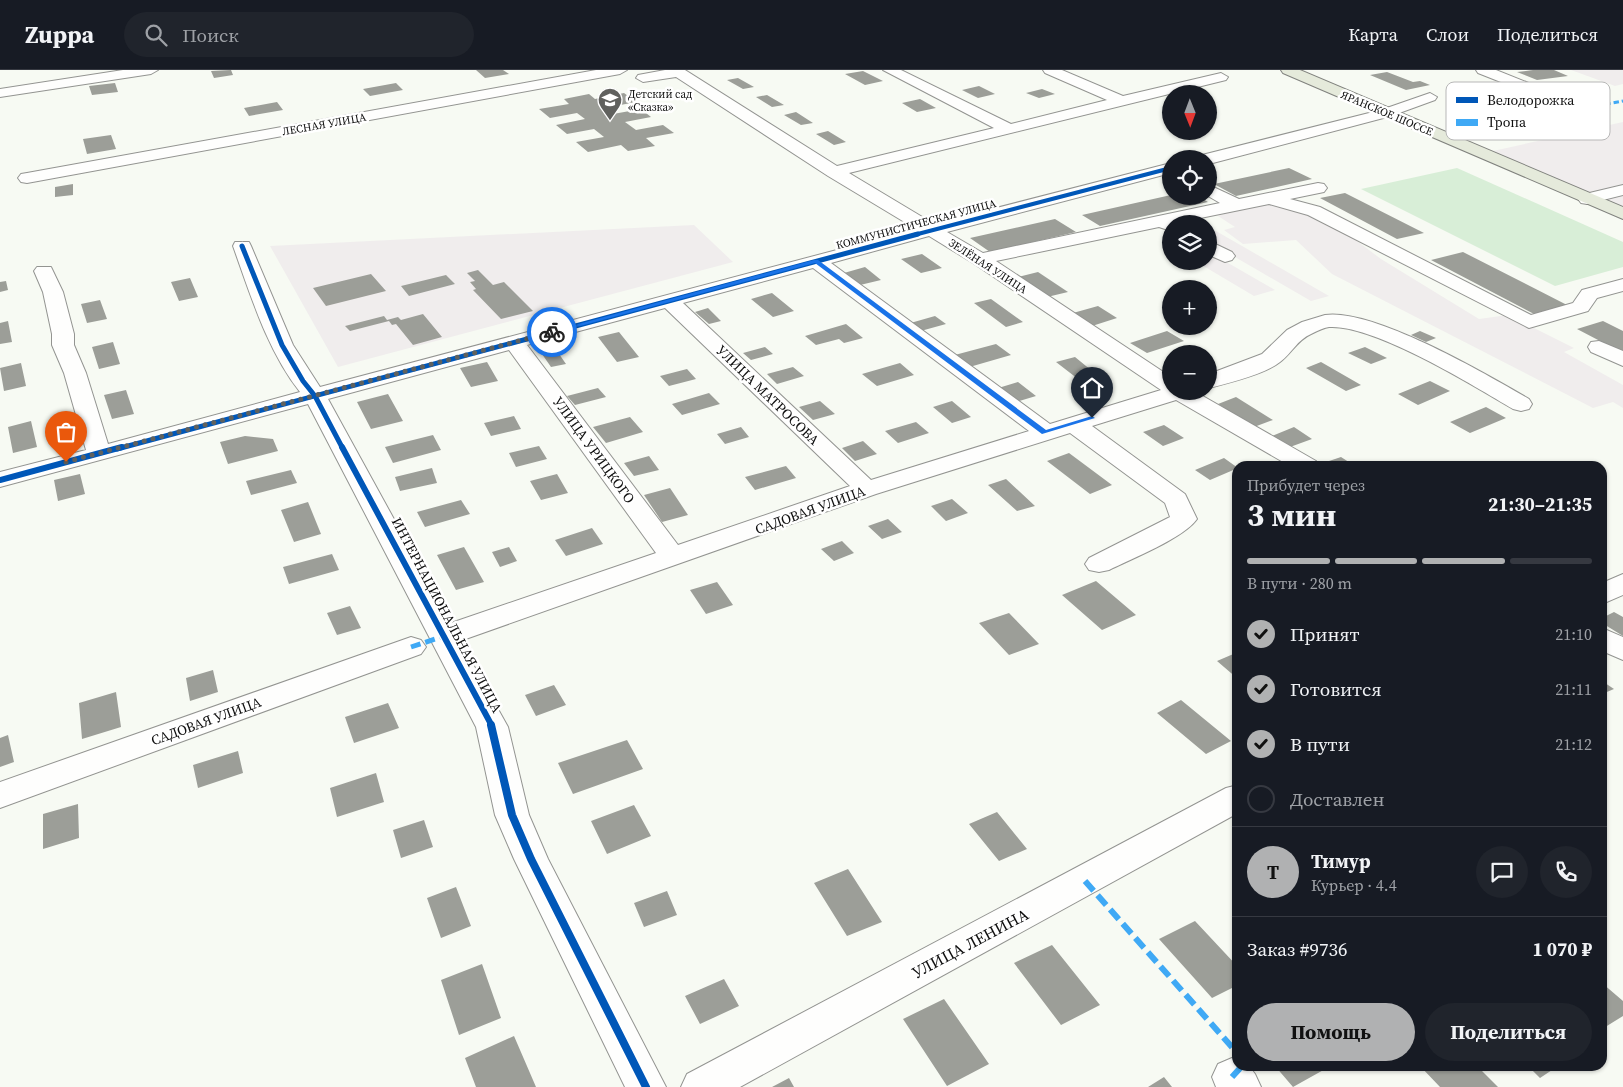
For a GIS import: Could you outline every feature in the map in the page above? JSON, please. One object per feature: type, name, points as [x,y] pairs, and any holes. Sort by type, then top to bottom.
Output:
[{"type":"main road","name":"ЯРАНСКОЕ ШОССЕ","points":[[1288,70],[1446,139]]},
{"type":"main road","name":"ЯРАНСКОЕ ШОССЕ","points":[[1449,140],[1623,214]]},
{"type":"street","points":[[0,93],[151,70]]},
{"type":"street","name":"ЛЕСНАЯ УЛИЦА","points":[[27,178],[620,70]]},
{"type":"street","points":[[890,70],[1009,129]]},
{"type":"street","points":[[1050,70],[1121,101]]},
{"type":"street","points":[[834,172],[1221,76],[1204,70]]},
{"type":"street","points":[[1482,70],[1513,82]]},
{"type":"street","points":[[643,78],[676,71]]},
{"type":"street","name":"ЗЕЛЁНАЯ УЛИЦА","points":[[676,71],[834,172],[980,259],[1162,380]]},
{"type":"street","points":[[1217,157],[1386,113],[1430,97]]},
{"type":"street","name":"КОММУНИСТИЧЕСКАЯ УЛИЦА","points":[[0,480],[932,230],[1162,171]]},
{"type":"street","points":[[1198,215],[1318,188]]},
{"type":"street","points":[[1587,199],[1623,190]]},
{"type":"street","points":[[1217,194],[1237,205]]},
{"type":"street","points":[[1270,199],[1314,211],[1529,322],[1581,307],[1589,294],[1623,285]]},
{"type":"street","points":[[980,259],[1162,224]]},
{"type":"street","name":"ИНТЕРНАЦИОНАЛЬНАЯ УЛИЦА","points":[[242,246],[270,315],[300,380],[315,396],[492,727],[512,815],[531,860],[646,1087]]},
{"type":"street","points":[[816,261],[1045,432]]},
{"type":"street","points":[[44,271],[57,309],[63,334],[63,345],[75,373],[99,453]]},
{"type":"street","name":"УЛИЦА МАТРОСОВА","points":[[669,301],[868,489]]},
{"type":"street","points":[[1217,378],[1271,359],[1292,335],[1330,320],[1368,328],[1418,348],[1486,383],[1521,404]]},
{"type":"street","name":"УЛИЦА УРИЦКОГО","points":[[514,342],[674,558]]},
{"type":"street","points":[[1599,347],[1623,360]]},
{"type":"street","name":"САДОВАЯ УЛИЦА","points":[[444,636],[674,558],[868,489],[1162,395]]},
{"type":"street","name":"ЗЕЛЁНАЯ УЛИЦА","points":[[1194,400],[1298,461]]},
{"type":"street","points":[[1073,424],[1176,499],[1184,519],[1168,530],[1098,564]]},
{"type":"street","points":[[1607,592],[1623,583]]},
{"type":"street","points":[[1607,641],[1623,650]]},
{"type":"street","name":"САДОВАЯ УЛИЦА","points":[[0,795],[411,647]]},
{"type":"street","name":"УЛИЦА ЛЕНИНА","points":[[701,1087],[1232,800]]},
{"type":"shaded area","points":[[1571,70],[1623,70],[1623,84],[1615,86],[1610,84],[1610,82],[1604,82]]},
{"type":"shaded area","points":[[1623,122],[1623,207],[1493,151],[1542,140],[1610,140],[1610,125]]},
{"type":"shaded area","points":[[1279,203],[1337,226],[1381,259],[1479,319],[1508,315],[1574,348],[1564,352],[1623,385],[1623,408],[1613,402],[1593,408],[1332,274],[1296,240],[1243,244],[1224,230],[1235,227],[1218,216],[1240,208]]},
{"type":"shaded area","points":[[694,225],[733,262],[338,367],[270,246]]},
{"type":"shaded area","points":[[1217,232],[1329,296],[1311,301],[1217,247]]},
{"type":"shaded area","points":[[1217,257],[1275,290],[1254,296],[1210,270],[1217,270]]},
{"type":"green space","points":[[1457,168],[1623,242],[1623,267],[1555,286],[1361,189]]},
{"type":"building","points":[[231,70],[233,75],[214,78],[211,71]]},
{"type":"building","points":[[476,70],[503,70],[509,74],[485,78]]},
{"type":"building","points":[[1554,70],[1568,76],[1537,80],[1517,72]]},
{"type":"building","points":[[863,71],[883,81],[865,85],[845,74]]},
{"type":"building","points":[[1387,72],[1413,82],[1420,81],[1430,85],[1406,90],[1370,75]]},
{"type":"building","points":[[738,78],[754,87],[743,89],[727,80]]},
{"type":"building","points":[[115,83],[118,92],[92,95],[89,86]]},
{"type":"building","points":[[396,83],[403,90],[370,96],[363,89]]},
{"type":"building","points":[[979,86],[995,94],[978,98],[962,90]]},
{"type":"building","points":[[1042,89],[1055,94],[1039,98],[1026,93]]},
{"type":"building","points":[[624,93],[636,102],[605,108],[613,114],[641,109],[651,117],[625,122],[636,130],[663,125],[674,133],[646,138],[655,146],[628,151],[621,145],[588,152],[576,142],[604,137],[594,129],[567,134],[556,125],[585,119],[577,113],[550,118],[539,109],[569,104],[564,99],[589,94],[595,99]]},
{"type":"building","points":[[767,95],[784,105],[772,107],[756,97]]},
{"type":"building","points":[[920,99],[936,108],[917,112],[902,103]]},
{"type":"building","points":[[277,102],[283,110],[249,116],[244,108]]},
{"type":"building","points":[[796,112],[813,123],[801,125],[784,115]]},
{"type":"building","points":[[828,131],[846,142],[834,145],[816,134]]},
{"type":"building","points":[[111,135],[116,149],[87,154],[83,139]]},
{"type":"building","points":[[1289,168],[1312,179],[1236,196],[1217,186],[1217,183]]},
{"type":"building","points":[[73,184],[73,195],[55,197],[55,187]]},
{"type":"building","points":[[1345,193],[1424,233],[1397,239],[1320,198]]},
{"type":"building","points":[[1162,197],[1162,205],[1194,205],[1100,226],[1082,215]]},
{"type":"building","points":[[1055,219],[1076,232],[990,252],[970,238]]},
{"type":"building","points":[[1463,252],[1567,305],[1534,314],[1431,260]]},
{"type":"building","points":[[922,254],[942,268],[921,273],[901,259]]},
{"type":"building","points":[[865,267],[881,280],[860,285],[844,273]]},
{"type":"building","points":[[478,270],[493,285],[504,282],[533,311],[501,319],[473,290],[476,289],[470,282],[475,281],[467,273]]},
{"type":"building","points":[[1038,272],[1068,292],[1047,297],[1018,277]]},
{"type":"building","points":[[371,274],[386,291],[326,306],[313,288]]},
{"type":"building","points":[[446,275],[455,284],[409,296],[401,286]]},
{"type":"building","points":[[190,278],[198,297],[179,301],[171,282]]},
{"type":"building","points":[[6,281],[8,290],[0,292],[0,282]]},
{"type":"building","points":[[772,293],[794,311],[773,317],[751,299]]},
{"type":"building","points":[[991,299],[1023,322],[1006,327],[974,303]]},
{"type":"building","points":[[100,300],[107,319],[87,323],[81,304]]},
{"type":"building","points":[[1098,306],[1117,318],[1092,326],[1073,313]]},
{"type":"building","points":[[708,308],[721,321],[709,324],[695,312]]},
{"type":"building","points":[[423,314],[442,337],[413,345],[396,324],[392,325],[389,321],[350,331],[345,326],[384,316],[387,320],[398,317],[401,320]]},
{"type":"building","points":[[935,316],[946,324],[917,332],[907,324]]},
{"type":"building","points":[[8,321],[12,342],[0,344],[0,323]]},
{"type":"building","points":[[1603,321],[1623,331],[1623,353],[1577,329]]},
{"type":"building","points":[[846,324],[863,338],[844,343],[839,339],[816,345],[805,336]]},
{"type":"building","points":[[1420,331],[1436,338],[1426,342],[1411,335]]},
{"type":"building","points":[[619,332],[639,357],[617,362],[598,337]]},
{"type":"building","points":[[1162,333],[1162,335],[1174,335],[1184,341],[1172,345],[1162,345],[1162,348],[1147,353],[1130,343]]},
{"type":"building","points":[[113,342],[120,364],[99,369],[92,347]]},
{"type":"building","points":[[996,344],[1011,355],[966,368],[951,356]]},
{"type":"building","points":[[765,347],[773,354],[751,360],[743,353]]},
{"type":"building","points":[[1365,347],[1387,358],[1371,364],[1348,353]]},
{"type":"building","points":[[557,351],[566,364],[551,367],[542,354]]},
{"type":"building","points":[[1075,357],[1097,375],[1078,379],[1056,362]]},
{"type":"building","points":[[487,362],[498,381],[471,387],[460,368]]},
{"type":"building","points":[[1321,362],[1361,385],[1346,391],[1306,368]]},
{"type":"building","points":[[21,363],[26,386],[4,391],[0,368]]},
{"type":"building","points":[[900,363],[914,375],[877,386],[862,374]]},
{"type":"building","points":[[793,367],[804,376],[777,384],[767,374]]},
{"type":"building","points":[[687,369],[696,379],[669,386],[660,376]]},
{"type":"building","points":[[1430,381],[1450,391],[1418,405],[1398,394]]},
{"type":"building","points":[[1018,382],[1036,396],[1013,403],[995,389]]},
{"type":"building","points":[[598,388],[606,397],[575,405],[567,396]]},
{"type":"building","points":[[126,390],[134,414],[112,419],[104,395]]},
{"type":"building","points":[[709,393],[720,404],[682,415],[672,404]]},
{"type":"building","points":[[388,394],[403,421],[371,429],[357,402]]},
{"type":"building","points":[[1236,397],[1273,420],[1254,427],[1218,404]]},
{"type":"building","points":[[820,401],[835,414],[813,420],[799,407]]},
{"type":"building","points":[[952,401],[971,417],[952,423],[933,407]]},
{"type":"building","points":[[1486,407],[1506,418],[1470,433],[1450,422]]},
{"type":"building","points":[[514,416],[521,429],[491,436],[484,423]]},
{"type":"building","points":[[630,417],[643,432],[606,443],[593,427]]},
{"type":"building","points":[[31,421],[37,447],[13,453],[8,427]]},
{"type":"building","points":[[916,422],[929,433],[898,443],[885,431]]},
{"type":"building","points":[[1164,425],[1184,438],[1163,446],[1143,432]]},
{"type":"building","points":[[741,427],[749,437],[725,444],[717,434]]},
{"type":"building","points":[[1294,427],[1312,439],[1290,447],[1272,436]]},
{"type":"building","points":[[433,435],[441,450],[393,463],[385,447]]},
{"type":"building","points":[[245,436],[273,439],[278,451],[228,464],[220,442]]},
{"type":"building","points":[[863,441],[877,454],[855,461],[842,448]]},
{"type":"building","points":[[539,446],[547,459],[516,467],[509,453]]},
{"type":"building","points":[[1069,453],[1112,485],[1090,494],[1047,461]]},
{"type":"building","points":[[649,456],[659,470],[634,476],[624,463]]},
{"type":"building","points":[[1341,457],[1347,461],[1329,461]]},
{"type":"building","points":[[1224,458],[1232,464],[1232,471],[1210,480],[1195,470]]},
{"type":"building","points":[[786,466],[796,478],[755,490],[745,477]]},
{"type":"building","points":[[432,468],[437,483],[400,491],[395,477]]},
{"type":"building","points":[[291,470],[297,483],[251,495],[246,481]]},
{"type":"building","points":[[80,474],[85,494],[58,501],[54,480]]},
{"type":"building","points":[[557,474],[568,493],[541,500],[530,481]]},
{"type":"building","points":[[1006,479],[1035,506],[1017,511],[988,485]]},
{"type":"building","points":[[670,488],[688,515],[662,522],[644,495]]},
{"type":"building","points":[[952,499],[968,513],[946,521],[931,506]]},
{"type":"building","points":[[461,500],[470,514],[425,527],[417,512]]},
{"type":"building","points":[[308,502],[321,534],[294,542],[281,510]]},
{"type":"building","points":[[888,519],[902,532],[882,539],[868,526]]},
{"type":"building","points":[[592,528],[603,544],[566,556],[555,540]]},
{"type":"building","points":[[842,541],[854,553],[834,561],[821,549]]},
{"type":"building","points":[[464,547],[484,582],[456,590],[437,555]]},
{"type":"building","points":[[509,547],[517,561],[500,567],[492,552]]},
{"type":"building","points":[[332,554],[339,570],[289,584],[283,567]]},
{"type":"building","points":[[1096,581],[1136,615],[1102,630],[1062,595]]},
{"type":"building","points":[[717,582],[733,605],[706,614],[690,590]]},
{"type":"building","points":[[350,606],[361,628],[337,635],[327,613]]},
{"type":"building","points":[[1614,612],[1623,617],[1623,636],[1607,626],[1607,616]]},
{"type":"building","points":[[1009,613],[1039,644],[1009,655],[979,623]]},
{"type":"building","points":[[1232,655],[1232,674],[1217,661]]},
{"type":"building","points":[[213,670],[218,692],[190,701],[186,678]]},
{"type":"building","points":[[1607,684],[1614,689],[1607,692]]},
{"type":"building","points":[[554,685],[566,705],[536,716],[525,695]]},
{"type":"building","points":[[116,692],[121,727],[82,739],[79,703]]},
{"type":"building","points":[[1181,700],[1231,741],[1206,754],[1157,713]]},
{"type":"building","points":[[388,703],[399,728],[354,743],[345,717]]},
{"type":"building","points":[[8,735],[14,762],[0,767],[0,738]]},
{"type":"building","points":[[627,740],[643,769],[573,794],[558,763]]},
{"type":"building","points":[[238,751],[243,773],[198,788],[193,765]]},
{"type":"building","points":[[376,773],[384,802],[337,817],[330,788]]},
{"type":"building","points":[[78,804],[79,838],[43,849],[43,814]]},
{"type":"building","points":[[634,805],[651,836],[607,854],[591,821]]},
{"type":"building","points":[[997,812],[1027,849],[999,861],[969,824]]},
{"type":"building","points":[[424,820],[433,847],[401,858],[393,830]]},
{"type":"building","points":[[848,869],[882,922],[847,936],[814,883]]},
{"type":"building","points":[[456,887],[471,926],[441,938],[427,898]]},
{"type":"building","points":[[667,891],[677,915],[644,927],[634,903]]},
{"type":"building","points":[[1195,921],[1232,961],[1232,988],[1212,998],[1159,939]]},
{"type":"building","points":[[1052,945],[1100,1005],[1061,1025],[1014,963]]},
{"type":"building","points":[[482,964],[501,1018],[459,1035],[441,980]]},
{"type":"building","points":[[724,979],[739,1006],[700,1024],[685,996]]},
{"type":"building","points":[[1607,987],[1623,1001],[1623,1016],[1607,1026]]},
{"type":"building","points":[[944,999],[989,1064],[947,1086],[903,1019]]},
{"type":"building","points":[[514,1036],[536,1087],[476,1087],[465,1058]]},
{"type":"building","points":[[1279,1071],[1322,1071],[1293,1087]]},
{"type":"building","points":[[1425,1071],[1482,1071],[1498,1087],[1440,1087]]},
{"type":"building","points":[[1533,1071],[1550,1071],[1540,1078]]},
{"type":"building","points":[[1164,1077],[1172,1087],[1148,1087]]},
{"type":"building","points":[[789,1078],[794,1087],[772,1087]]},
{"type":"marked path","points":[[1610,103],[1623,101]]},
{"type":"marked path","points":[[411,647],[444,636]]},
{"type":"marked path","points":[[1085,881],[1232,1047]]},
{"type":"marked path","points":[[1232,1077],[1237,1071]]},
{"type":"cycle path","points":[[0,480],[932,230],[1162,170]]},
{"type":"cycle path","points":[[242,246],[282,345],[292,364],[315,396],[492,727],[512,815],[531,859],[646,1087]]},
{"type":"way so far","points":[[66,462],[552,332]]},
{"type":"place","name":"Детский сад «Сказка»","points":[[610,121]]},
{"type":"route","points":[[552,332],[816,261],[1045,432],[1092,418]]}]
